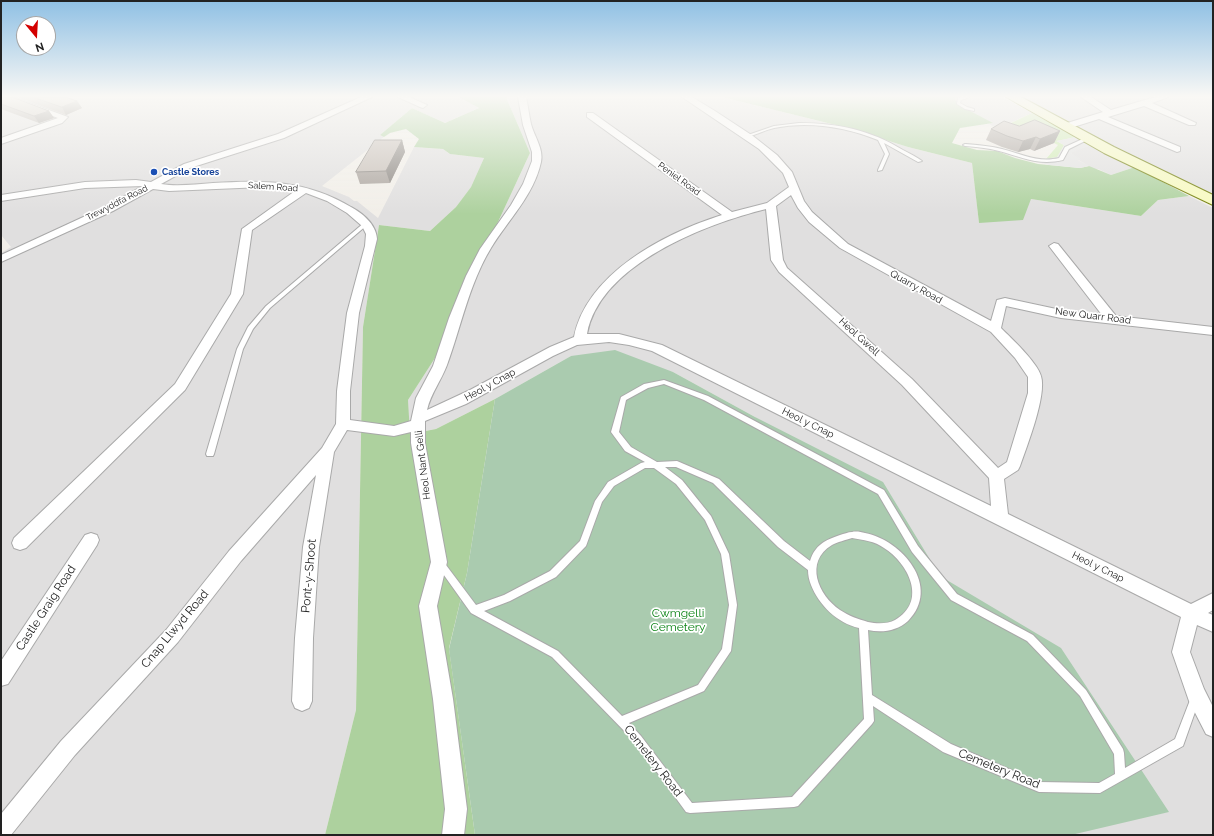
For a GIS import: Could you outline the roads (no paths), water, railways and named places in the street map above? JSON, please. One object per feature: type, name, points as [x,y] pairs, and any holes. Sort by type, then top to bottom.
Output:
[{"type":"main road","points":[[1085,136],[1213,201]]},
{"type":"street","points":[[1,141],[15,136]]},
{"type":"street","name":"Trewyddfa Road","points":[[1,259],[26,246],[109,209],[187,166],[281,136]]},
{"type":"street","name":"Heol Nant Gelli","points":[[453,835],[456,808],[443,699],[428,606],[439,562],[418,443],[418,422],[423,398],[440,366],[455,318],[472,276],[485,249],[519,200],[537,161],[537,152],[531,136]]},
{"type":"street","name":"Peniel Road","points":[[619,136],[729,215]]},
{"type":"street","name":"Quarry Road","points":[[747,136],[761,145],[786,169],[800,203],[822,229],[844,246],[994,329],[1020,355],[1035,376],[1035,393],[1028,421],[1012,466],[996,476]]},
{"type":"street","points":[[1150,136],[1173,145]]},
{"type":"street","name":"Salem Road","points":[[1,198],[67,187],[105,184],[139,183],[168,188],[208,185],[278,186],[305,189],[345,206],[366,224]]},
{"type":"street","points":[[20,543],[180,387],[237,294],[247,229],[305,189]]},
{"type":"street","points":[[580,339],[582,324],[589,309],[607,286],[637,260],[665,241],[729,215],[771,205],[793,189]]},
{"type":"street","name":"Heol Gwell","points":[[771,205],[777,260],[783,270],[907,382],[996,476]]},
{"type":"street","points":[[346,421],[355,298],[363,267],[371,245],[371,234],[366,224]]},
{"type":"street","points":[[1054,246],[1112,319]]},
{"type":"street","name":"New Quarr Road","points":[[994,329],[1001,303],[1005,302],[1061,314],[1213,331]]},
{"type":"street","name":"Heol y Cnap","points":[[346,421],[394,431],[441,411],[557,348],[580,339],[618,338],[639,342],[657,348],[1213,624]]},
{"type":"street","name":"Cnap Llwyd Road","points":[[1,831],[68,748],[172,636],[235,556],[327,452],[346,421]]},
{"type":"street","name":"Pont-y-Shoot","points":[[302,700],[304,638],[311,547],[327,452]]},
{"type":"street","points":[[996,476],[1000,518]]},
{"type":"street","name":"Castle Graig Road","points":[[1,677],[92,540]]},
{"type":"street","points":[[1213,602],[1191,613],[1182,652],[1196,694],[1213,727]]},
{"type":"lane","points":[[872,136],[920,161]]},
{"type":"lane","points":[[964,145],[1001,150],[1039,161],[1053,162],[1061,159],[1067,148],[1089,138]]},
{"type":"lane","points":[[880,139],[887,154],[880,170]]},
{"type":"lane","points":[[210,454],[240,349],[250,328],[268,307],[366,224]]},
{"type":"lane","points":[[621,721],[701,688],[726,651],[733,605],[725,554],[708,518],[679,482],[655,464],[628,449],[615,432],[623,399],[646,386],[664,382],[706,398],[881,492],[915,549],[954,597],[1030,638],[1083,693],[1119,753],[1120,776]]},
{"type":"lane","points":[[474,610],[507,598],[553,574],[583,543],[599,501],[611,484],[644,465],[677,464],[716,481],[781,544],[812,568]]},
{"type":"lane","points":[[852,535],[875,540],[886,544],[900,556],[911,570],[916,585],[916,601],[910,614],[898,624],[881,628],[863,626],[846,620],[832,610],[820,597],[812,568],[815,554],[824,544],[837,537],[852,535]]},
{"type":"lane","name":"Cemetery Road","points":[[439,562],[474,610],[555,654],[638,738],[690,808],[794,802],[869,721],[863,626]]},
{"type":"lane","name":"Cemetery Road","points":[[867,696],[947,748],[1039,787],[1100,788],[1179,742],[1196,694]]},
{"type":"place","name":"Castle Stores","points":[[154,172]]},
{"type":"park label","name":"Cwmgelli Cemetery","points":[[678,620]]}]
